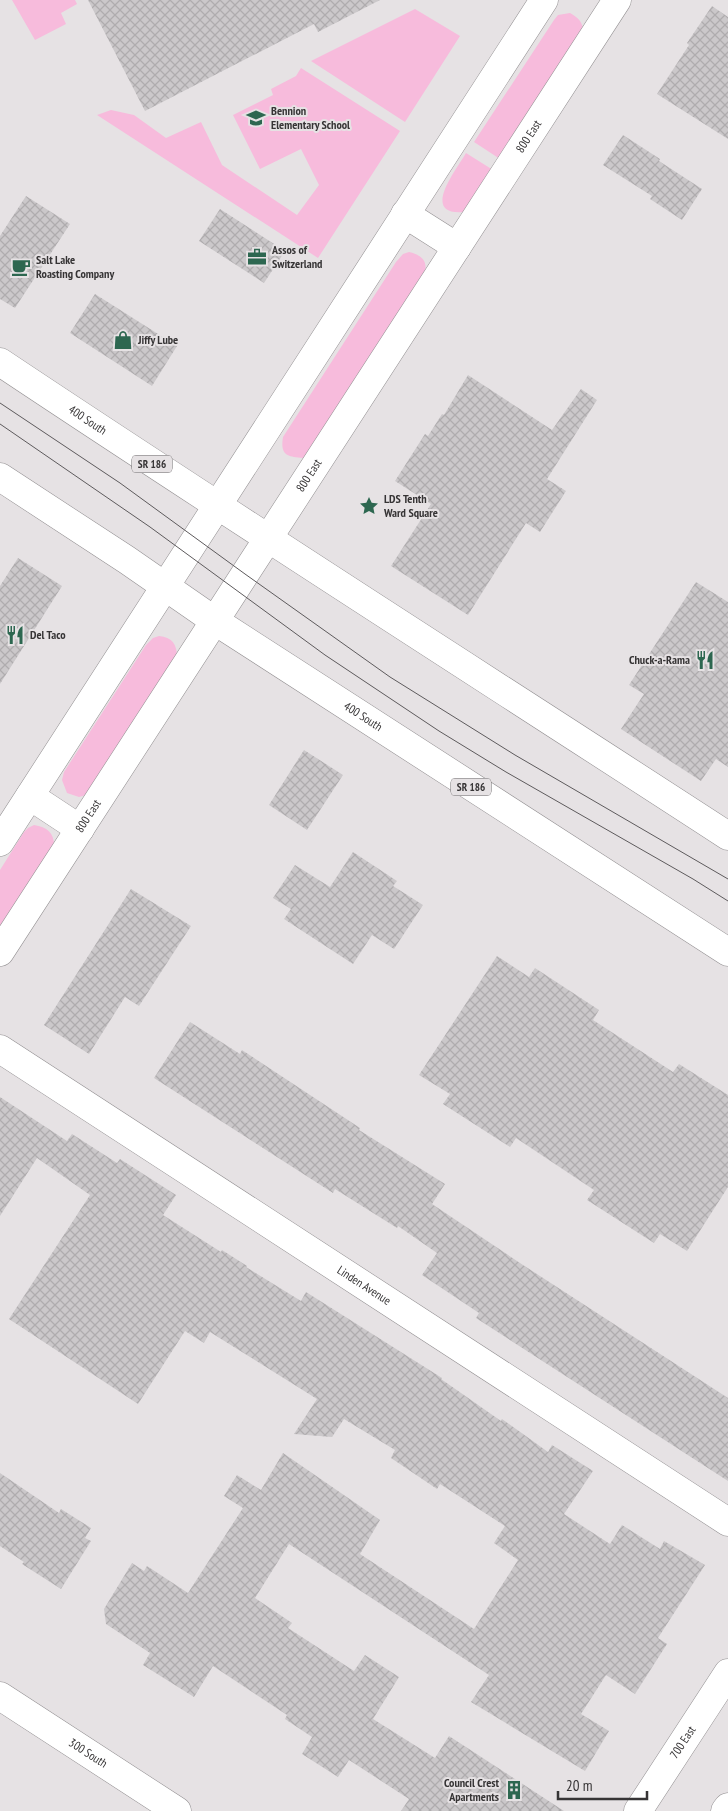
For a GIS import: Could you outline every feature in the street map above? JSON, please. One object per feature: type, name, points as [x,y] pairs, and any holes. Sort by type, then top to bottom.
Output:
[{"type":"street","points":[[0,842],[544,0]]},
{"type":"street","name":"800 East","points":[[0,952],[457,247],[608,3]]},
{"type":"street","points":[[406,214],[457,247]]},
{"type":"street","name":"400 South","points":[[0,362],[268,540],[306,562],[728,836]]},
{"type":"street","name":"400 South","points":[[0,477],[215,620],[728,952]]},
{"type":"street","points":[[30,796],[80,829]]},
{"type":"street","name":"Linden Avenue","points":[[0,1049],[728,1522]]},
{"type":"street","name":"700 East","points":[[638,1811],[728,1673]]},
{"type":"street","name":"300 South","points":[[0,1696],[146,1803],[176,1811]]},
{"type":"street","points":[[725,1811],[728,1807]]},
{"type":"shaded area","points":[[12,0],[75,0],[77,4],[61,13],[66,24],[35,40]]},
{"type":"shaded area","points":[[415,9],[460,36],[405,122],[311,61]]},
{"type":"shaded area","points":[[570,13],[578,19],[583,28],[500,159],[474,142],[554,20],[558,15]]},
{"type":"shaded area","points":[[301,68],[400,131],[318,258],[97,115],[111,110],[134,115],[166,138],[201,122],[222,165],[297,215],[319,185],[301,149],[260,169],[233,115],[273,95],[271,89],[296,76]]},
{"type":"shaded area","points":[[466,153],[493,170],[464,212],[451,211],[444,207],[442,199],[450,180]]},
{"type":"shaded area","points":[[409,252],[419,256],[424,261],[426,268],[424,278],[311,452],[303,458],[289,456],[283,448],[283,437],[396,262],[403,254]]},
{"type":"shaded area","points":[[159,636],[173,642],[177,657],[86,795],[79,797],[67,793],[62,780],[64,772],[146,645],[153,638]]},
{"type":"shaded area","points":[[34,825],[43,827],[50,832],[54,848],[0,931],[0,870],[24,832]]},
{"type":"building","points":[[88,0],[380,0],[318,32],[314,24],[145,111]]},
{"type":"building","points":[[712,6],[728,17],[728,139],[657,94],[689,45],[687,43]]},
{"type":"building","points":[[623,135],[702,189],[682,220],[650,199],[652,196],[603,165]]},
{"type":"building","name":"Salt Lake Roasting Company","points":[[26,196],[70,224],[15,308],[0,299],[0,236]]},
{"type":"building","points":[[220,209],[285,251],[264,283],[199,241]]},
{"type":"building","name":"Jiffy Lube","points":[[95,294],[177,346],[152,386],[70,333]]},
{"type":"building","points":[[468,375],[552,430],[581,389],[597,400],[547,479],[566,491],[540,532],[526,523],[468,615],[391,566],[431,504],[395,481],[425,434],[428,436],[442,414],[444,415]]},
{"type":"building","name":"Del Taco","points":[[18,558],[62,586],[0,684],[0,586]]},
{"type":"building","points":[[696,582],[728,602],[728,767],[716,759],[701,781],[621,729],[644,694],[629,685]]},
{"type":"building","points":[[304,750],[343,775],[307,830],[269,805]]},
{"type":"building","points":[[353,852],[397,881],[393,886],[423,905],[394,949],[372,935],[353,964],[284,919],[291,909],[273,898],[295,865],[330,887]]},
{"type":"building","points":[[131,889],[191,926],[139,1006],[125,997],[89,1054],[44,1025]]},
{"type":"building","points":[[497,956],[529,977],[535,968],[599,1010],[593,1020],[673,1072],[679,1064],[728,1095],[728,1187],[687,1251],[660,1234],[654,1243],[587,1200],[594,1190],[516,1138],[510,1147],[443,1104],[450,1094],[419,1075]]},
{"type":"building","points":[[190,1022],[240,1054],[242,1050],[360,1128],[359,1130],[445,1184],[432,1204],[728,1398],[728,1481],[476,1318],[479,1313],[422,1275],[437,1253],[398,1226],[397,1228],[335,1189],[333,1193],[154,1078]]},
{"type":"building","points":[[0,1097],[67,1141],[72,1134],[117,1163],[120,1159],[176,1195],[163,1215],[221,1252],[222,1250],[301,1301],[306,1292],[442,1378],[548,1452],[552,1445],[593,1471],[564,1514],[610,1544],[622,1525],[660,1549],[664,1541],[705,1565],[658,1638],[667,1644],[635,1694],[606,1675],[581,1714],[609,1731],[585,1771],[471,1702],[489,1675],[289,1544],[255,1598],[292,1623],[288,1628],[354,1671],[365,1655],[399,1677],[373,1719],[435,1758],[449,1736],[564,1811],[401,1811],[409,1799],[349,1760],[338,1777],[302,1754],[312,1737],[285,1719],[287,1715],[213,1666],[194,1697],[143,1665],[150,1653],[106,1624],[104,1609],[132,1563],[144,1571],[147,1566],[188,1593],[243,1508],[224,1496],[237,1475],[261,1490],[283,1453],[380,1520],[360,1554],[474,1629],[518,1560],[494,1543],[505,1526],[440,1484],[437,1489],[391,1458],[395,1450],[344,1419],[332,1437],[294,1434],[317,1399],[210,1332],[204,1343],[185,1331],[138,1404],[9,1319],[90,1195],[37,1158],[0,1216]]},
{"type":"building","points":[[0,1473],[59,1513],[61,1509],[91,1528],[85,1538],[91,1541],[61,1589],[22,1564],[24,1562],[0,1546]]},
{"type":"tram line","points":[[0,403],[120,483],[390,677],[515,755],[728,879]]},
{"type":"tram line","points":[[0,424],[150,527],[325,655],[439,731],[728,901]]},
{"type":"place","name":"Bennion Elementary School","points":[[256,118]]},
{"type":"place","name":"Assos of Switzerland","points":[[257,257]]},
{"type":"place","name":"Salt Lake Roasting Company","points":[[21,267]]},
{"type":"place","name":"Jiffy Lube","points":[[123,340]]},
{"type":"place","name":"LDS Tenth Ward Square","points":[[369,506]]},
{"type":"place","name":"Del Taco","points":[[15,635]]},
{"type":"place","name":"Chuck-a-Rama","points":[[705,660]]},
{"type":"place","name":"Council Crest Apartments","points":[[514,1790]]}]
